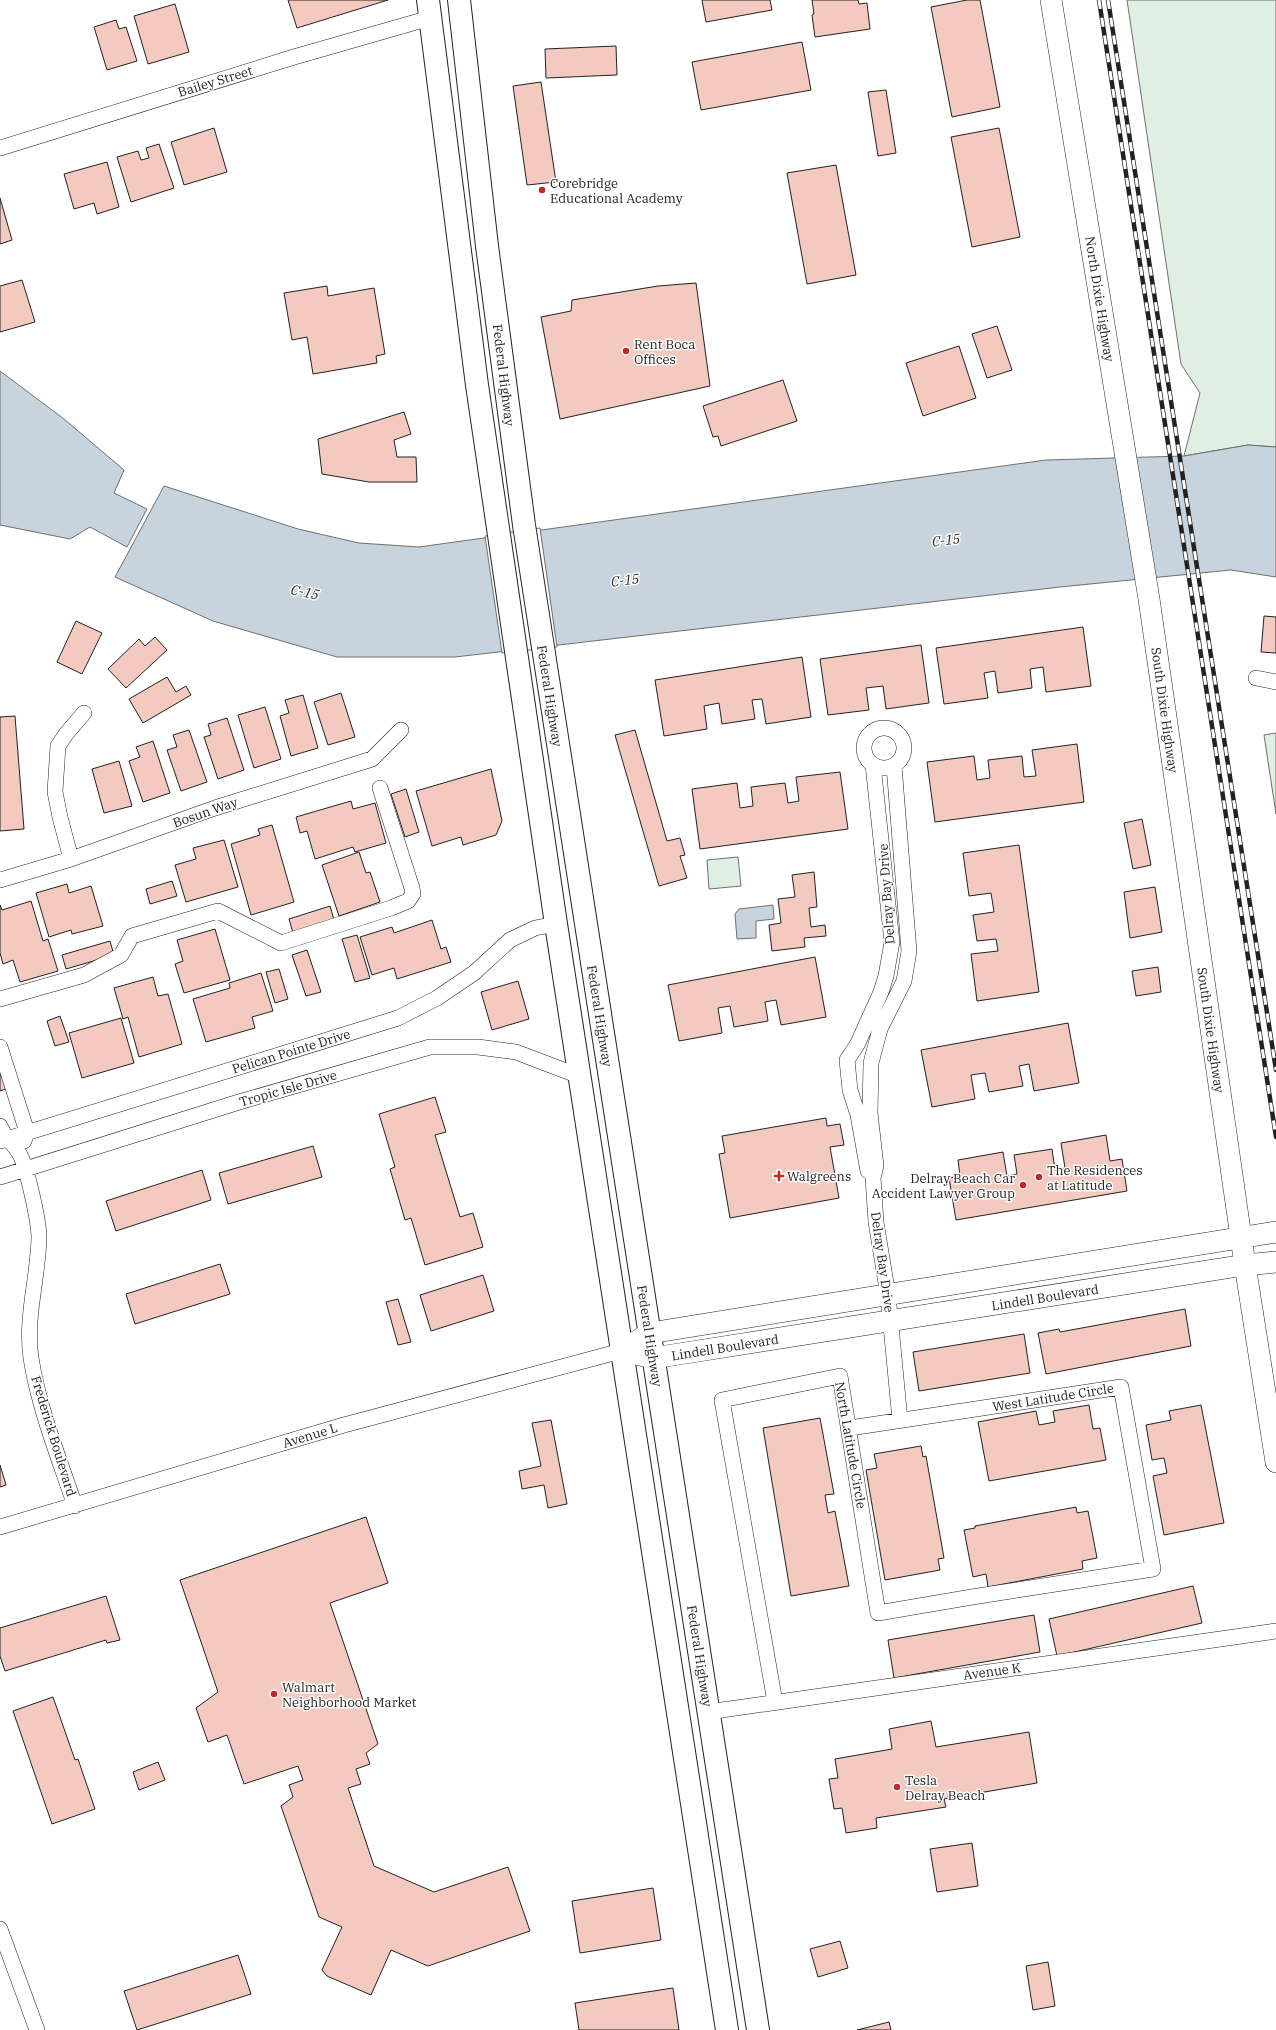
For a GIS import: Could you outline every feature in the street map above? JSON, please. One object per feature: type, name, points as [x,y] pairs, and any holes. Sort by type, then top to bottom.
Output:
[{"type":"main road","name":"Federal Highway","points":[[456,4],[474,134],[520,500],[543,655],[758,2030]]},
{"type":"main road","name":"Federal Highway","points":[[429,9],[494,506],[621,1351],[727,2030]]},
{"type":"main road","points":[[429,9],[445,33],[453,49],[474,134]]},
{"type":"main road","points":[[494,506],[520,500]]},
{"type":"main road","points":[[546,858],[563,887],[572,894],[582,898]]},
{"type":"main road","points":[[556,924],[567,930],[576,939],[593,967]]},
{"type":"main road","points":[[682,1741],[701,1757],[721,1791]]},
{"type":"street","name":"North Dixie Highway","points":[[1051,0],[1149,599]]},
{"type":"street","name":"Bailey Street","points":[[0,148],[294,56],[429,9]]},
{"type":"street","name":"South Dixie Highway","points":[[1149,599],[1245,1265],[1276,1462]]},
{"type":"street","points":[[1256,678],[1276,682]]},
{"type":"street","points":[[71,859],[55,792],[58,746],[84,713]]},
{"type":"street","name":"Delray Bay Drive","points":[[873,1178],[867,1168],[858,1115],[849,1083],[847,1060],[857,1045],[880,992],[886,976],[892,942],[873,765],[864,754],[865,740],[874,730],[888,728],[900,735],[905,748],[903,755],[894,766],[909,951],[904,981],[880,1029],[871,1063],[870,1113],[876,1166],[873,1178],[876,1222],[888,1295],[900,1420]]},
{"type":"street","name":"Bosun Way","points":[[0,880],[71,859],[216,808],[372,759],[401,730]]},
{"type":"street","points":[[873,765],[880,768],[894,766]]},
{"type":"street","points":[[0,999],[84,975],[121,955],[132,936],[218,910],[281,943],[391,908],[408,900],[413,894],[380,788]]},
{"type":"street","name":"Pelican Pointe Drive","points":[[2,1135],[27,1132],[398,1018],[437,998],[474,973],[510,940],[534,928],[556,924]]},
{"type":"street","points":[[0,1046],[27,1132],[19,1154],[2,1135]]},
{"type":"street","name":"Tropic Isle Drive","points":[[0,1177],[239,1102],[430,1047],[478,1047],[516,1052],[579,1076]]},
{"type":"street","name":"Frederick Boulevard","points":[[19,1154],[33,1198],[39,1237],[30,1341],[31,1359],[41,1402],[75,1506]]},
{"type":"street","name":"Lindell Boulevard","points":[[621,1351],[650,1333],[1276,1232]]},
{"type":"street","name":"Lindell Boulevard","points":[[621,1351],[653,1358],[891,1322],[1245,1265],[1276,1262]]},
{"type":"street","name":"Avenue L","points":[[0,1527],[344,1425],[621,1351]]},
{"type":"street","name":"North Latitude Circle","points":[[775,1702],[722,1400],[840,1376],[850,1428],[878,1613],[1153,1569]]},
{"type":"street","name":"West Latitude Circle","points":[[850,1428],[1121,1386],[1153,1569]]},
{"type":"street","name":"Avenue K","points":[[708,1712],[1276,1631]]},
{"type":"street","points":[[0,1929],[37,2030]]},
{"type":"green space","points":[[1127,0],[1276,0],[1276,447],[1248,445],[1184,456],[1200,393],[1181,364]]},
{"type":"green space","points":[[1276,733],[1276,814],[1264,735]]},
{"type":"green space","points":[[738,857],[741,886],[709,889],[707,860]]},
{"type":"water","points":[[0,371],[64,419],[124,470],[114,493],[147,509],[127,547],[90,527],[70,539],[0,525]]},
{"type":"water","name":"C-15","points":[[1248,445],[1276,447],[1276,577],[1231,570],[1060,587],[455,657],[337,657],[213,621],[115,577],[164,486],[298,529],[359,543],[419,547],[1046,460],[1184,456]]},
{"type":"water","points":[[773,905],[774,919],[756,921],[756,938],[737,939],[735,914],[739,909]]},
{"type":"pier","points":[[540,528],[557,647],[502,653],[485,536]]},
{"type":"building","points":[[288,0],[388,0],[297,28]]},
{"type":"building","points":[[702,0],[770,0],[772,10],[706,22]]},
{"type":"building","points":[[812,0],[858,0],[859,4],[867,3],[870,29],[815,37],[812,15],[814,14]]},
{"type":"building","points":[[967,0],[980,0],[1000,107],[952,117],[931,7]]},
{"type":"building","points":[[175,4],[189,52],[148,64],[134,16]]},
{"type":"building","points":[[116,20],[119,29],[126,27],[137,61],[107,70],[94,27]]},
{"type":"building","points":[[802,42],[811,90],[701,110],[692,62]]},
{"type":"building","points":[[616,46],[617,75],[546,78],[545,49]]},
{"type":"building","points":[[541,82],[556,182],[527,185],[513,86]]},
{"type":"building","points":[[886,90],[896,153],[878,156],[868,92]]},
{"type":"building","points":[[214,128],[227,172],[184,185],[171,142]]},
{"type":"building","points":[[999,128],[1020,237],[972,247],[951,137]]},
{"type":"building","points":[[159,144],[174,188],[131,202],[117,157],[138,151],[141,160],[149,158],[146,148]]},
{"type":"building","points":[[107,162],[119,207],[97,214],[94,203],[74,209],[64,174]]},
{"type":"building","points":[[836,165],[856,275],[807,284],[787,173]]},
{"type":"building","points":[[0,198],[12,240],[0,244]]},
{"type":"building","points":[[22,280],[35,322],[0,332],[0,286]]},
{"type":"building","name":"Rent Boca Offices","points":[[696,283],[710,386],[560,419],[541,317],[571,311],[572,300],[658,286]]},
{"type":"building","points":[[327,286],[328,296],[374,288],[385,354],[376,356],[377,363],[313,374],[307,337],[292,340],[284,293]]},
{"type":"building","points":[[997,326],[1012,370],[987,378],[972,334]]},
{"type":"building","points":[[959,346],[976,398],[923,416],[906,363]]},
{"type":"building","points":[[783,380],[797,421],[721,446],[718,436],[713,437],[703,406]]},
{"type":"building","points":[[404,412],[411,434],[394,440],[397,457],[416,457],[417,482],[369,482],[322,474],[318,439]]},
{"type":"building","points":[[1264,616],[1276,617],[1276,653],[1261,652]]},
{"type":"building","points":[[76,621],[102,633],[82,674],[57,662]]},
{"type":"building","points":[[1083,627],[1091,686],[1046,692],[1043,667],[1030,669],[1032,688],[998,693],[995,671],[984,673],[988,698],[944,704],[936,648]]},
{"type":"building","points":[[155,637],[167,650],[126,688],[108,669],[139,639],[145,646]]},
{"type":"building","points":[[921,645],[929,703],[886,709],[883,686],[866,688],[869,710],[828,715],[820,659]]},
{"type":"building","points":[[802,657],[811,717],[766,724],[762,699],[752,700],[755,719],[722,724],[719,703],[704,706],[707,729],[664,736],[655,680]]},
{"type":"building","points":[[167,677],[176,692],[186,686],[191,695],[143,723],[129,699]]},
{"type":"building","points":[[341,693],[355,737],[328,745],[314,702]]},
{"type":"building","points":[[303,695],[318,748],[291,756],[280,716],[289,713],[285,700]]},
{"type":"building","points":[[265,707],[281,759],[254,768],[238,715]]},
{"type":"building","points":[[15,716],[24,829],[0,831],[0,717]]},
{"type":"building","points":[[227,718],[244,770],[218,779],[204,737],[211,735],[208,724]]},
{"type":"building","points":[[189,730],[207,782],[181,791],[167,750],[177,747],[173,735]]},
{"type":"building","points":[[635,730],[667,841],[680,838],[685,855],[680,856],[687,878],[659,886],[615,735]]},
{"type":"building","points":[[153,741],[170,793],[143,802],[129,761],[140,757],[136,747]]},
{"type":"building","points":[[1077,744],[1084,802],[935,822],[927,762],[974,756],[977,780],[990,778],[988,760],[1022,756],[1024,777],[1036,776],[1032,750]]},
{"type":"building","points":[[119,761],[132,806],[104,813],[92,769]]},
{"type":"building","points":[[491,769],[502,821],[496,835],[463,845],[461,837],[432,846],[416,791]]},
{"type":"building","points":[[840,772],[848,829],[700,849],[692,789],[737,783],[740,808],[753,806],[751,787],[785,783],[788,803],[799,801],[796,777]]},
{"type":"building","points":[[406,789],[419,832],[405,837],[391,794]]},
{"type":"building","points":[[351,801],[353,809],[375,803],[386,843],[355,852],[353,847],[315,859],[307,831],[300,833],[296,817]]},
{"type":"building","points":[[1142,819],[1151,865],[1133,869],[1124,823]]},
{"type":"building","points":[[272,825],[294,902],[251,915],[231,844],[260,835],[258,829]]},
{"type":"building","points":[[224,840],[238,887],[186,902],[175,865],[196,859],[193,848]]},
{"type":"building","points":[[1019,845],[1039,992],[977,1001],[971,954],[998,951],[996,939],[977,941],[973,915],[994,912],[991,893],[969,896],[963,853]]},
{"type":"building","points":[[359,852],[366,873],[370,872],[380,902],[339,916],[322,865]]},
{"type":"building","points":[[814,872],[817,907],[809,908],[811,927],[825,925],[826,936],[804,938],[805,947],[772,951],[769,925],[781,923],[778,899],[795,897],[792,875]]},
{"type":"building","points":[[172,881],[177,896],[150,904],[146,889]]},
{"type":"building","points":[[67,884],[69,893],[91,886],[103,926],[72,934],[71,930],[49,937],[36,893]]},
{"type":"building","points":[[1155,887],[1162,932],[1130,938],[1124,892]]},
{"type":"building","points":[[31,901],[43,941],[48,939],[58,971],[20,982],[13,960],[3,964],[0,953],[0,905],[2,910]]},
{"type":"building","points":[[330,906],[334,920],[293,933],[289,919]]},
{"type":"building","points":[[432,920],[441,949],[446,947],[451,962],[397,979],[394,968],[372,975],[360,937],[392,927],[394,933]]},
{"type":"building","points":[[215,929],[230,980],[184,993],[175,964],[183,961],[177,940]]},
{"type":"building","points":[[357,935],[370,978],[355,982],[342,939]]},
{"type":"building","points":[[110,941],[114,955],[66,969],[62,955]]},
{"type":"building","points":[[307,950],[321,992],[306,996],[292,955]]},
{"type":"building","points":[[815,957],[826,1017],[781,1025],[776,1000],[765,1002],[768,1021],[734,1027],[730,1006],[718,1008],[722,1033],[679,1041],[668,985]]},
{"type":"building","points":[[1158,967],[1161,992],[1136,996],[1132,971]]},
{"type":"building","points":[[279,969],[288,999],[275,1003],[266,972]]},
{"type":"building","points":[[261,973],[273,1011],[252,1017],[255,1028],[206,1042],[193,999],[230,988],[229,983]]},
{"type":"building","points":[[153,977],[158,996],[168,994],[182,1044],[139,1057],[128,1017],[123,1019],[114,988]]},
{"type":"building","points":[[518,981],[529,1019],[492,1030],[481,992]]},
{"type":"building","points":[[60,1016],[69,1042],[55,1046],[47,1021]]},
{"type":"building","points":[[121,1018],[134,1063],[82,1078],[69,1033]]},
{"type":"building","points":[[1068,1023],[1079,1083],[1034,1091],[1029,1064],[1019,1066],[1023,1086],[989,1092],[985,1073],[971,1075],[975,1099],[932,1107],[921,1050]]},
{"type":"building","points":[[3,1074],[8,1088],[0,1091],[0,1075]]},
{"type":"building","points":[[435,1097],[446,1132],[435,1135],[460,1217],[473,1213],[483,1247],[425,1265],[411,1218],[405,1220],[390,1169],[395,1167],[379,1114]]},
{"type":"building","name":"Walgreens","points":[[826,1118],[827,1126],[840,1124],[844,1145],[830,1147],[839,1198],[730,1218],[719,1154],[725,1153],[722,1136]]},
{"type":"building","name":"The Residences at Latitude","points":[[1106,1135],[1110,1161],[1122,1159],[1127,1191],[956,1220],[949,1178],[960,1176],[958,1160],[1003,1152],[1007,1176],[1017,1174],[1014,1155],[1052,1149],[1055,1170],[1065,1168],[1061,1143]]},
{"type":"building","points":[[313,1146],[322,1177],[228,1204],[219,1173]]},
{"type":"building","points":[[202,1170],[211,1200],[116,1231],[106,1201]]},
{"type":"building","points":[[220,1264],[230,1294],[135,1324],[126,1294]]},
{"type":"building","points":[[483,1275],[494,1311],[431,1331],[420,1295]]},
{"type":"building","points":[[398,1299],[411,1342],[398,1345],[386,1302]]},
{"type":"building","points":[[1185,1309],[1191,1346],[1046,1374],[1038,1333],[1059,1329],[1060,1332]]},
{"type":"building","points":[[1024,1334],[1030,1373],[919,1391],[913,1352]]},
{"type":"building","points":[[1089,1405],[1093,1429],[1100,1428],[1106,1460],[989,1481],[978,1422],[1036,1411],[1039,1425],[1055,1422],[1053,1411]]},
{"type":"building","points":[[1201,1405],[1224,1523],[1164,1535],[1153,1476],[1167,1473],[1164,1458],[1152,1460],[1146,1425],[1171,1420],[1169,1411]]},
{"type":"building","points":[[820,1418],[834,1494],[825,1495],[828,1513],[835,1511],[849,1586],[791,1596],[763,1428]]},
{"type":"building","points":[[551,1420],[567,1504],[548,1508],[544,1485],[522,1489],[519,1471],[541,1466],[532,1423]]},
{"type":"building","points":[[921,1446],[923,1457],[926,1456],[944,1558],[938,1559],[940,1570],[885,1580],[866,1470],[877,1468],[874,1454]]},
{"type":"building","points":[[0,1465],[6,1485],[0,1487]]},
{"type":"building","points":[[1076,1507],[1077,1513],[1088,1511],[1097,1558],[1082,1561],[1083,1569],[988,1587],[986,1574],[973,1577],[964,1530],[975,1528],[975,1526]]},
{"type":"building","points":[[366,1517],[388,1583],[330,1603],[378,1744],[366,1753],[370,1764],[356,1769],[361,1784],[348,1788],[374,1866],[434,1892],[508,1867],[530,1931],[428,1966],[391,1950],[371,1995],[327,1976],[322,1970],[342,1927],[319,1917],[281,1806],[293,1797],[289,1785],[303,1780],[298,1766],[244,1784],[227,1735],[208,1742],[196,1708],[218,1692],[180,1580]]},
{"type":"building","points":[[1193,1586],[1202,1623],[1057,1656],[1049,1619]]},
{"type":"building","points":[[106,1596],[120,1640],[107,1643],[106,1640],[5,1671],[0,1656],[0,1628]]},
{"type":"building","points":[[1034,1615],[1040,1652],[894,1678],[888,1640]]},
{"type":"building","points":[[53,1697],[75,1760],[78,1759],[95,1809],[52,1824],[13,1711]]},
{"type":"building","points":[[931,1721],[936,1747],[1029,1732],[1037,1783],[944,1799],[946,1807],[876,1818],[877,1828],[846,1833],[842,1808],[834,1809],[829,1779],[838,1778],[835,1759],[892,1749],[889,1729]]},
{"type":"building","points":[[158,1762],[165,1780],[139,1790],[133,1772]]},
{"type":"building","points":[[972,1843],[978,1886],[937,1892],[930,1849]]},
{"type":"building","points":[[653,1888],[661,1940],[580,1953],[572,1901]]},
{"type":"building","points":[[840,1941],[848,1968],[818,1977],[810,1949]]},
{"type":"building","points":[[238,1955],[251,1994],[137,2030],[124,1991]]},
{"type":"building","points":[[1048,1962],[1055,2006],[1033,2010],[1026,1966]]},
{"type":"building","points":[[673,1988],[679,2030],[579,2030],[575,2003]]},
{"type":"building","points":[[889,2022],[891,2030],[857,2030]]},
{"type":"railway","points":[[1099,0],[1276,1137]]},
{"type":"railway","points":[[1108,0],[1276,1070]]},
{"type":"place","name":"Corebridge Educational Academy","points":[[542,190]]},
{"type":"place","name":"Rent Boca Offices","points":[[626,351]]},
{"type":"place","name":"Walgreens","points":[[779,1176]]},
{"type":"place","name":"The Residences at Latitude","points":[[1039,1177]]},
{"type":"place","name":"Delray Beach Car Accident Lawyer Group","points":[[1023,1185]]},
{"type":"place","name":"Walmart Neighborhood Market","points":[[274,1694]]},
{"type":"place","name":"Tesla Delray Beach","points":[[897,1787]]}]
